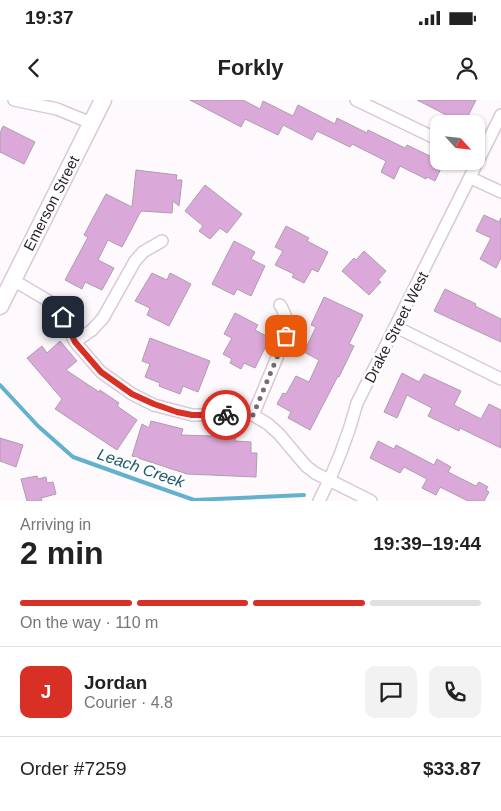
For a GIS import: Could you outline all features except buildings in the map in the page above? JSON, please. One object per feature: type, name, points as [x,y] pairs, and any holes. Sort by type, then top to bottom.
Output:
[{"type":"main road","name":"Emerson Street","points":[[0,306],[103,100]]},
{"type":"street","points":[[14,100],[57,109],[91,124]]},
{"type":"street","points":[[356,100],[430,136]]},
{"type":"street","points":[[485,144],[501,115]]},
{"type":"street","name":"Drake Street West","points":[[319,501],[330,480],[352,422],[357,403],[474,170]]},
{"type":"street","points":[[471,178],[501,192]]},
{"type":"street","points":[[75,342],[92,330],[103,318],[135,261],[143,252],[162,241]]},
{"type":"street","points":[[13,280],[52,303],[63,317],[75,342],[101,372],[132,394],[154,404],[192,415],[253,415],[268,424],[279,434],[306,466],[371,501]]},
{"type":"street","points":[[253,415],[286,336],[288,327],[287,317],[280,305]]},
{"type":"street","points":[[396,327],[501,379]]},
{"type":"waterway","name":"Leach Creek","points":[[0,385],[38,426],[73,457],[194,500],[304,495]]},
{"type":"way so far","points":[[226,415],[253,415],[286,336]]},
{"type":"route","points":[[63,317],[75,342],[101,372],[132,394],[177,412],[192,415],[226,415]]}]
